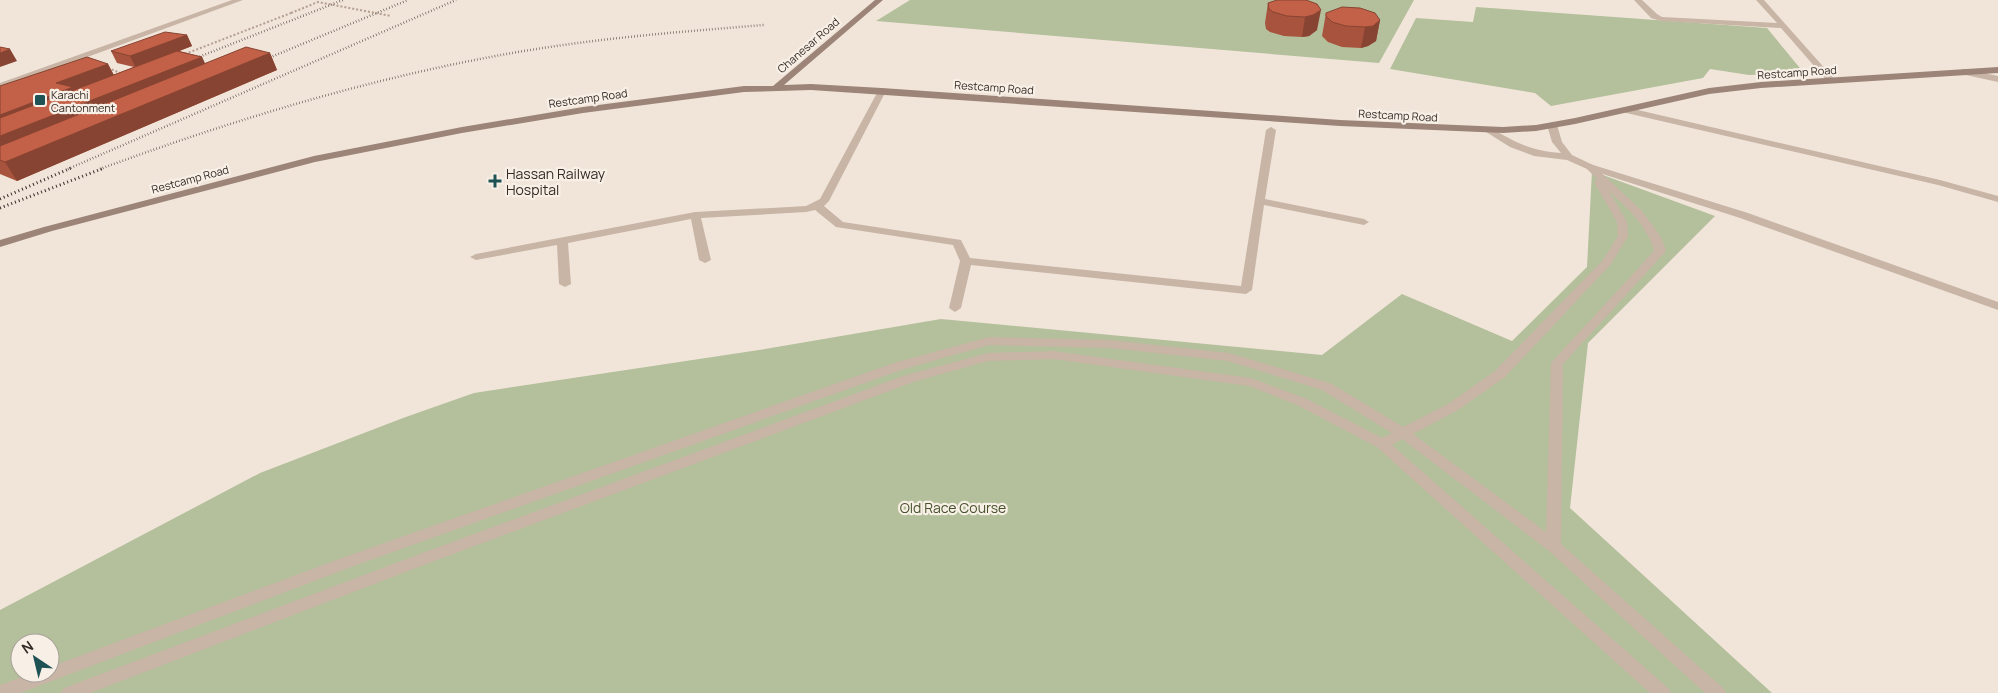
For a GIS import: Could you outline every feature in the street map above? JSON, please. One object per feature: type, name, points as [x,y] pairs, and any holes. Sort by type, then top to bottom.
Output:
[{"type":"street","points":[[0,86],[239,0]]},
{"type":"street","name":"Chanesar Road","points":[[775,88],[879,0]]},
{"type":"street","points":[[1638,0],[1654,16],[1661,19],[1783,26]]},
{"type":"street","points":[[1760,0],[1832,81]]},
{"type":"street","name":"Restcamp Road","points":[[0,244],[48,229],[314,159],[462,130],[583,110],[744,89],[811,87],[1330,122],[1488,130],[1536,128],[1709,92],[1761,85],[1998,70]]},
{"type":"street","points":[[1964,72],[1998,80]]},
{"type":"street","points":[[476,256],[695,215],[806,209],[817,206],[824,201],[882,91]]},
{"type":"street","points":[[1625,110],[1940,183],[1998,199]]},
{"type":"street","points":[[1552,125],[1557,142],[1568,157]]},
{"type":"street","points":[[966,262],[1246,290],[1270,130]]},
{"type":"street","points":[[1488,130],[1512,145],[1537,154],[1568,157],[1590,167],[1648,184],[1998,306]]},
{"type":"street","points":[[1382,444],[1453,408],[1500,374],[1607,262],[1624,236],[1622,222],[1590,167]]},
{"type":"street","points":[[1553,546],[1558,363],[1660,251],[1656,237],[1638,213],[1590,167]]},
{"type":"street","points":[[1260,201],[1364,222]]},
{"type":"street","points":[[817,206],[840,225],[957,242],[966,262],[955,308]]},
{"type":"street","points":[[695,215],[705,260]]},
{"type":"street","points":[[562,240],[565,284]]},
{"type":"street","points":[[0,693],[345,563],[880,372],[989,341],[1110,344],[1229,357],[1327,387],[1402,433],[1553,546],[1717,693]]},
{"type":"street","points":[[70,693],[423,558],[908,379],[988,357],[1054,354],[1251,382],[1302,402],[1382,444],[1662,693]]},
{"type":"path","points":[[183,55],[318,2],[391,16]]},
{"type":"path","points":[[103,67],[129,76]]},
{"type":"green space","points":[[910,0],[1414,0],[1379,63],[876,21]]},
{"type":"green space","points":[[1476,7],[1767,28],[1804,73],[1749,75],[1710,69],[1703,78],[1551,106],[1535,93],[1390,69],[1416,18],[1473,22]]},
{"type":"green space","name":"Old Race Course","points":[[1592,171],[1715,216],[1588,343],[1570,508],[1772,693],[0,693],[0,610],[260,473],[474,393],[765,349],[941,319],[1322,355],[1402,294],[1512,341],[1587,267]]},
{"type":"building","points":[[1277,0],[1306,0],[1317,4],[1321,10],[1305,17],[1287,16],[1269,9],[1268,3]]},
{"type":"building","points":[[1342,7],[1360,8],[1375,13],[1380,20],[1373,26],[1346,26],[1332,22],[1326,16],[1326,13]]},
{"type":"building","points":[[165,32],[187,35],[130,56],[111,51]]},
{"type":"building","points":[[0,47],[10,49],[0,53]]},
{"type":"building","points":[[246,47],[270,53],[5,162],[0,160],[0,146]]},
{"type":"building","points":[[177,51],[202,57],[0,136],[0,118]]},
{"type":"building","points":[[87,57],[108,64],[56,83],[73,87],[0,115],[0,86]]},
{"type":"railway","points":[[186,62],[343,0]]},
{"type":"railway","points":[[259,62],[408,0]]},
{"type":"railway","points":[[68,169],[456,0]]},
{"type":"railway","points":[[100,169],[198,134],[298,103],[450,65],[534,49],[599,40],[764,25]]},
{"type":"railway","points":[[0,199],[71,168]]},
{"type":"railway","points":[[0,208],[104,168]]},
{"type":"place","name":"Karachi Cantonment","points":[[40,100]]},
{"type":"place","name":"Hassan Railway Hospital","points":[[495,181]]}]
